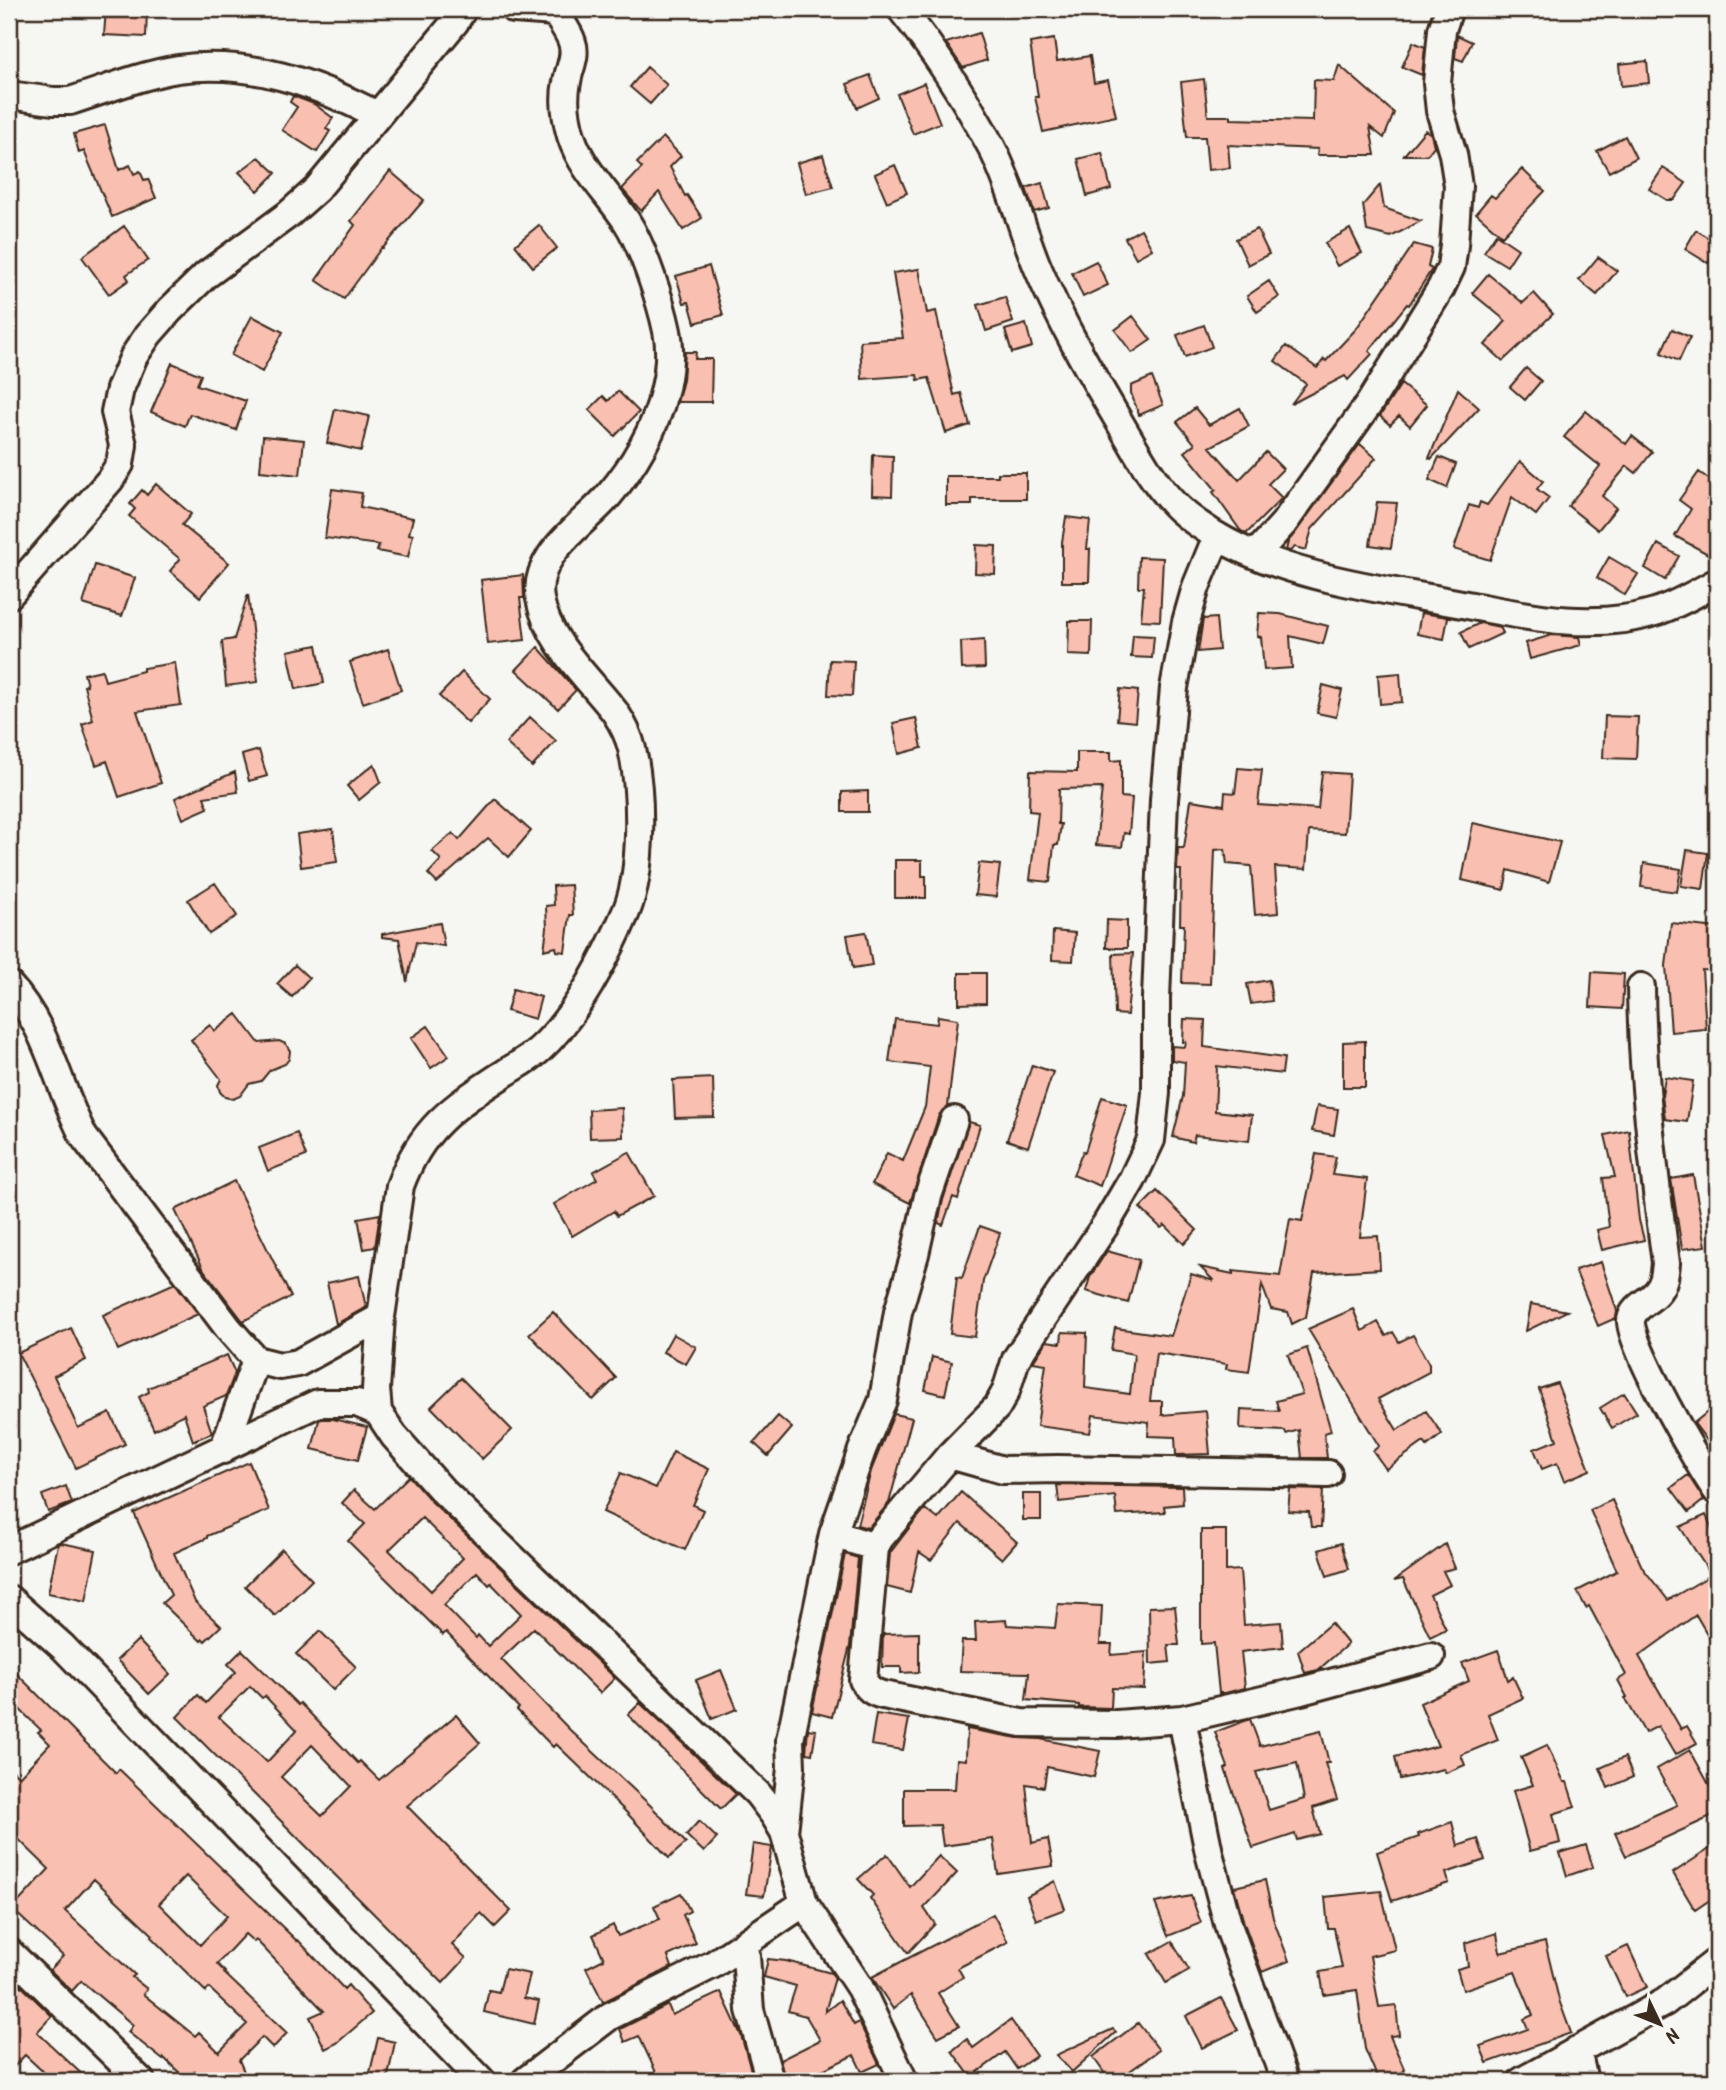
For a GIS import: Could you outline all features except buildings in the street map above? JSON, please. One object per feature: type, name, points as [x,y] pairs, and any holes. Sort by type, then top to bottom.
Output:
[{"type":"street","points":[[9,594],[110,480],[120,464],[123,445],[115,412],[120,389],[134,356],[148,335],[206,275],[289,214],[317,189],[463,9]]},
{"type":"street","points":[[514,9],[559,10],[573,43],[574,56],[566,83],[566,111],[571,136],[596,184],[625,220],[639,244],[668,333],[665,391],[656,417],[634,460],[610,494],[563,540],[539,580],[540,598],[548,623],[626,730],[632,750],[638,803],[636,877],[628,908],[601,965],[562,1026],[537,1052],[458,1104],[421,1141],[407,1166],[400,1186],[381,1317],[376,1389],[378,1412],[394,1436],[442,1490],[758,1794],[775,1815],[783,1832],[804,1903],[860,1988],[904,2081]]},
{"type":"street","points":[[901,9],[923,36],[992,149],[1054,304],[1098,387],[1142,461],[1173,504],[1217,536],[1255,555],[1323,576],[1412,595],[1549,619],[1590,623],[1627,620],[1657,612],[1717,582]]},
{"type":"street","points":[[1255,555],[1284,523],[1369,404],[1441,288],[1451,267],[1458,186],[1453,154],[1440,111],[1437,83],[1442,30],[1449,9]]},
{"type":"street","points":[[9,95],[52,101],[70,100],[178,69],[238,67],[272,73],[323,89],[377,115]]},
{"type":"street","points":[[1217,536],[1196,587],[1186,622],[1174,688],[1164,800],[1156,998],[1156,1093],[1151,1140],[1132,1180],[1106,1224],[1016,1359],[1006,1391],[997,1407],[950,1455],[875,1547],[863,1680],[867,1688],[875,1693],[1021,1723],[1117,1724],[1182,1719],[1431,1656]]},
{"type":"street","points":[[9,985],[26,1006],[43,1035],[73,1117],[84,1137],[228,1328],[256,1360],[280,1366],[298,1363],[381,1317]]},
{"type":"street","points":[[1641,988],[1642,1048],[1650,1147],[1666,1263],[1665,1278],[1657,1292],[1633,1312],[1630,1322],[1652,1380],[1717,1491]]},
{"type":"street","points":[[783,1832],[791,1768],[790,1740],[833,1534],[862,1450],[883,1400],[898,1311],[928,1196],[954,1120]]},
{"type":"street","points":[[223,1450],[256,1360]]},
{"type":"street","points":[[9,1550],[318,1403],[357,1403],[378,1412]]},
{"type":"street","points":[[950,1455],[1018,1472],[1058,1469],[1328,1474]]},
{"type":"street","points":[[833,1534],[875,1547]]},
{"type":"street","points":[[9,1599],[93,1676],[475,2080]]},
{"type":"street","points":[[1182,1719],[1209,1853],[1229,1928],[1285,2081]]},
{"type":"street","points":[[525,2081],[610,2016],[714,1964],[804,1903]]},
{"type":"street","points":[[745,1944],[750,2010],[770,2081]]},
{"type":"street","points":[[9,1952],[141,2081]]},
{"type":"street","points":[[1522,2081],[1665,2002],[1717,1961]]},
{"type":"street","points":[[1577,2050],[1584,2081]]}]
